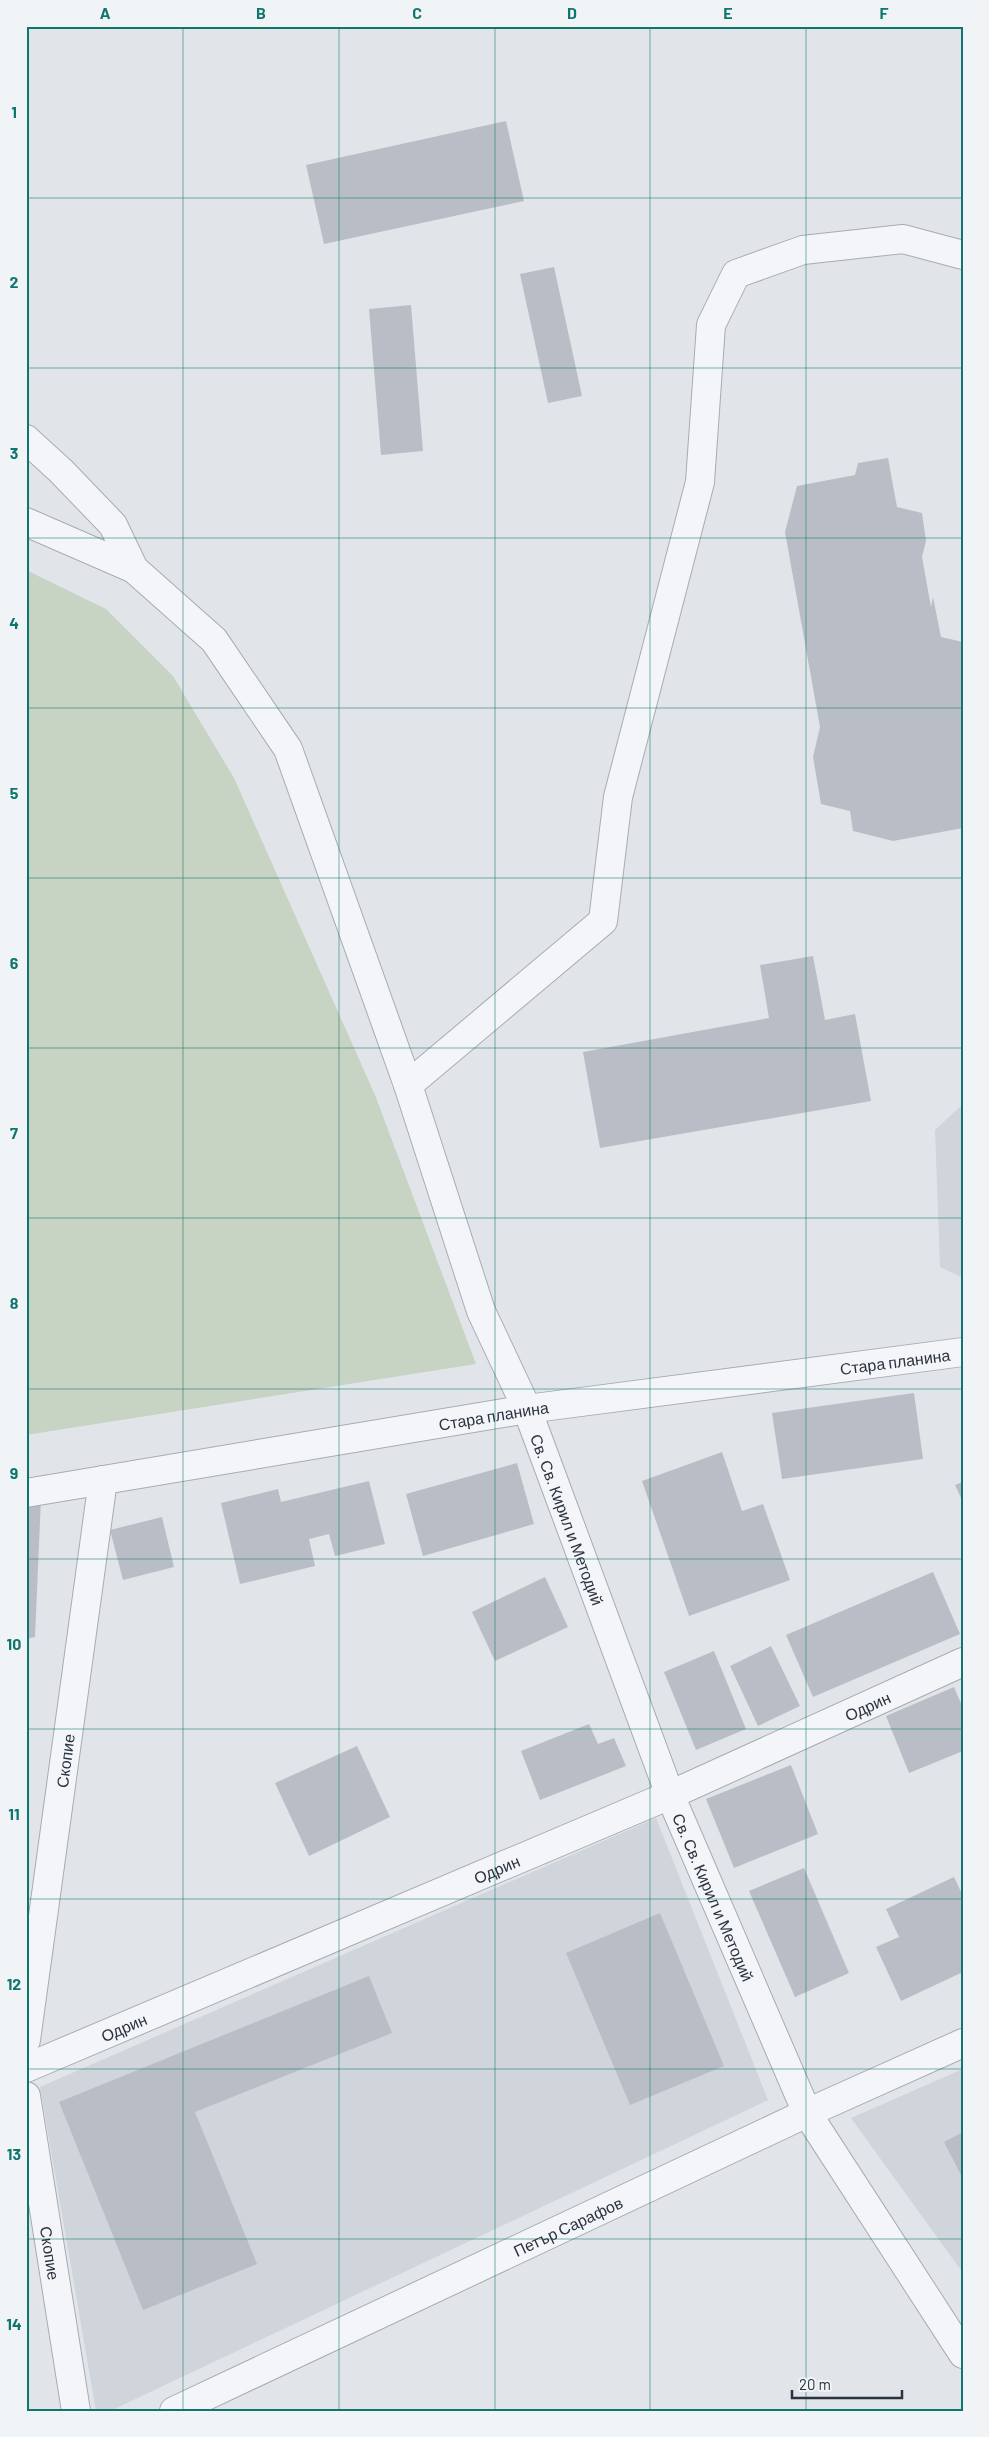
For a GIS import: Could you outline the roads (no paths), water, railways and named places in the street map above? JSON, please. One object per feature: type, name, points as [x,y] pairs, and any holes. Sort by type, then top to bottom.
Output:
[{"type":"street","points":[[408,1085],[603,920],[618,797],[700,482],[711,325],[736,274],[803,250],[903,240],[963,255]]},
{"type":"street","points":[[26,440],[61,471],[113,525],[134,569]]},
{"type":"street","points":[[26,522],[134,569]]},
{"type":"street","name":"Св. Св. Кирил и Методий","points":[[134,569],[214,640],[288,749],[408,1085],[481,1310],[527,1409],[670,1795],[807,2113],[963,2354]]},
{"type":"street","name":"Стара планина","points":[[26,1493],[527,1409],[963,1352]]},
{"type":"street","name":"Скопие","points":[[26,2040],[103,1480]]},
{"type":"street","name":"Одрин","points":[[26,2068],[670,1795],[963,1662]]},
{"type":"street","name":"Петър Сарафов","points":[[174,2411],[807,2113],[963,2043]]},
{"type":"street","name":"Скопие","points":[[26,2096],[76,2411]]}]
